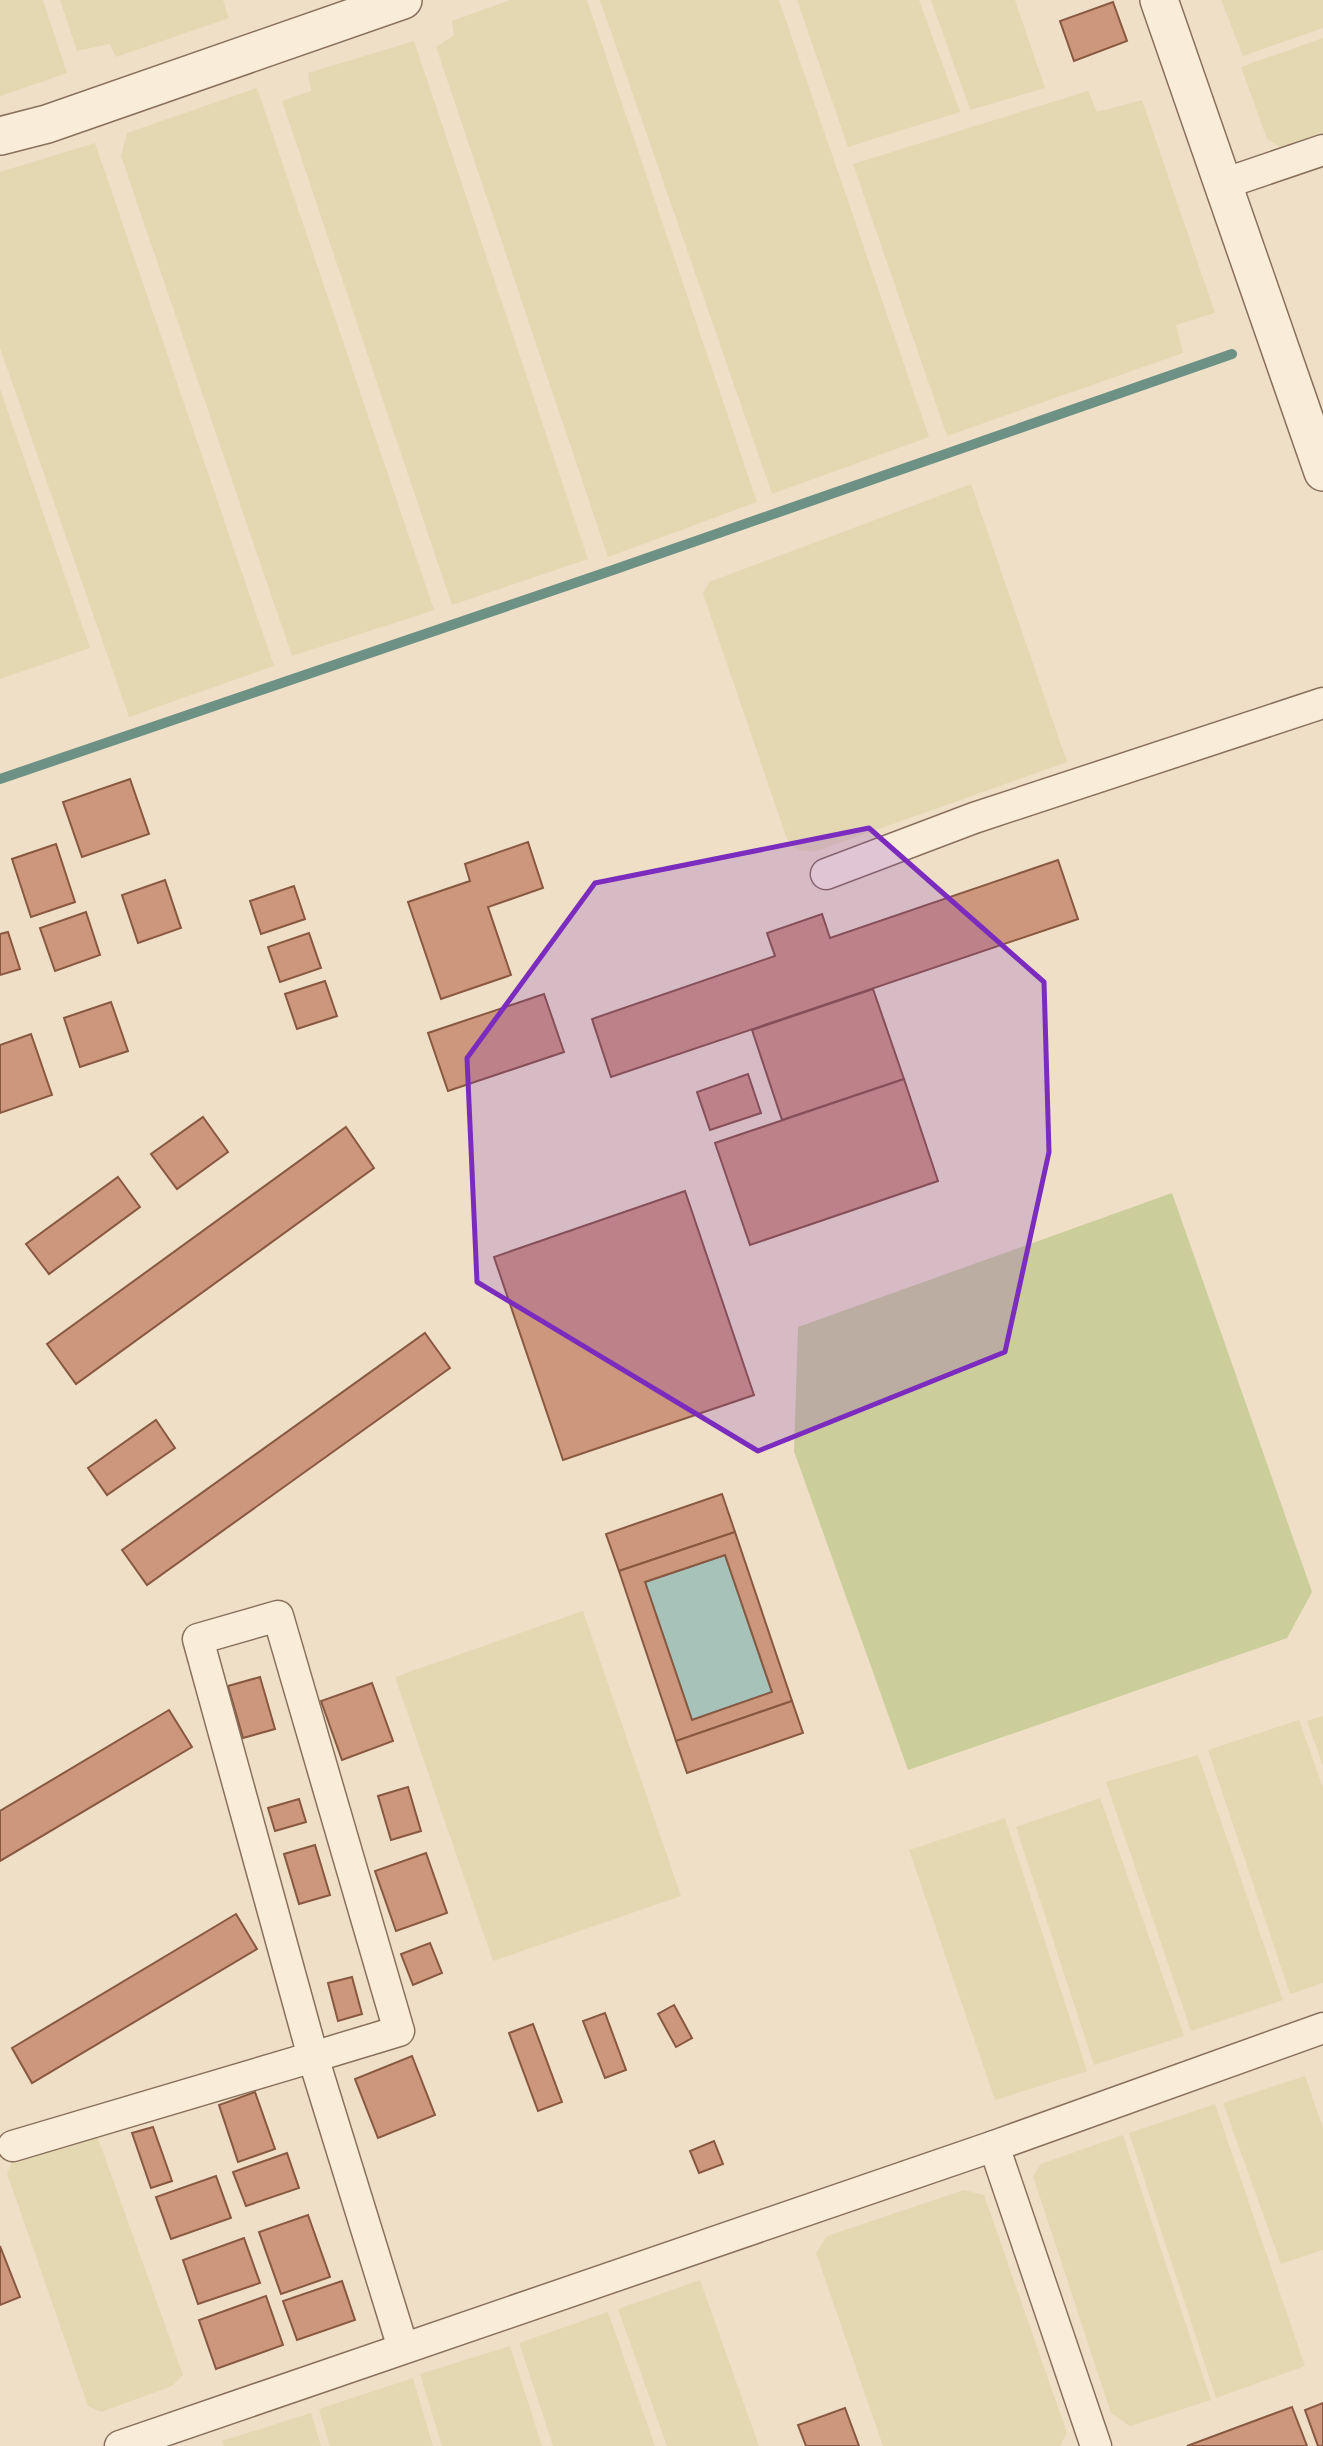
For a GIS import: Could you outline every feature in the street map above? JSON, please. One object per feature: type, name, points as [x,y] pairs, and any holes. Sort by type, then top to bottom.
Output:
[{"type":"street","points":[[0,136],[47,124],[402,0]]},
{"type":"street","points":[[1158,0],[1323,472]]},
{"type":"street","points":[[1223,184],[1323,150]]},
{"type":"street","points":[[827,874],[974,818],[1323,703]]},
{"type":"street","points":[[13,2146],[313,2057],[399,2031],[278,1616],[198,1639],[313,2057],[403,2347]]},
{"type":"street","points":[[120,2446],[994,2146],[1323,2028]]},
{"type":"street","points":[[994,2146],[1096,2446]]},
{"type":"highlighted area","points":[[869,828],[1044,982],[1049,1152],[1005,1352],[758,1451],[477,1282],[467,1058],[595,883]]},
{"type":"shaded area","points":[[0,0],[43,0],[67,73],[0,96]]},
{"type":"shaded area","points":[[60,0],[223,0],[229,18],[116,57],[110,44],[77,51]]},
{"type":"shaded area","points":[[510,0],[587,0],[757,502],[608,557],[436,47],[454,35],[452,21]]},
{"type":"shaded area","points":[[600,0],[779,0],[929,437],[772,494]]},
{"type":"shaded area","points":[[797,0],[919,0],[960,112],[848,147]]},
{"type":"shaded area","points":[[931,0],[1015,0],[1045,88],[970,110]]},
{"type":"shaded area","points":[[1221,0],[1323,0],[1323,28],[1243,56]]},
{"type":"shaded area","points":[[1323,38],[1323,133],[1282,148],[1267,139],[1241,67]]},
{"type":"shaded area","points":[[414,41],[588,559],[452,605],[282,101],[311,91],[308,73]]},
{"type":"shaded area","points":[[257,88],[434,610],[292,656],[121,156],[127,133]]},
{"type":"shaded area","points":[[1088,91],[1097,112],[1142,100],[1215,313],[1176,325],[1183,353],[947,436],[853,164]]},
{"type":"shaded area","points":[[95,143],[274,666],[129,717],[0,348],[0,172]]},
{"type":"shaded area","points":[[0,389],[90,648],[0,679]]},
{"type":"shaded area","points":[[971,484],[1067,762],[814,852],[798,850],[787,839],[703,594],[709,582]]},
{"type":"shaded area","points":[[725,1555],[772,1692],[692,1720],[645,1582]]},
{"type":"shaded area","points":[[583,1611],[681,1896],[493,1961],[395,1677]]},
{"type":"shaded area","points":[[1323,1716],[1323,1766],[1307,1721]]},
{"type":"shaded area","points":[[1299,1720],[1323,1788],[1323,1983],[1290,1994],[1208,1750]]},
{"type":"shaded area","points":[[1198,1755],[1283,2000],[1191,2031],[1106,1782]]},
{"type":"shaded area","points":[[1100,1798],[1184,2036],[1094,2065],[1016,1827]]},
{"type":"shaded area","points":[[1005,1818],[1087,2071],[995,2100],[909,1850]]},
{"type":"shaded area","points":[[1305,2076],[1323,2128],[1323,2250],[1281,2264],[1223,2103]]},
{"type":"shaded area","points":[[1215,2104],[1305,2366],[1216,2398],[1129,2133]]},
{"type":"shaded area","points":[[83,2135],[98,2138],[183,2375],[172,2386],[101,2412],[88,2406],[7,2173],[13,2161]]},
{"type":"shaded area","points":[[1123,2135],[1211,2400],[1130,2426],[1111,2413],[1033,2176],[1041,2164]]},
{"type":"shaded area","points":[[964,2190],[984,2195],[1067,2433],[1060,2446],[883,2446],[816,2253],[827,2236]]},
{"type":"shaded area","points":[[700,2280],[759,2446],[667,2446],[618,2309]]},
{"type":"shaded area","points":[[608,2312],[655,2446],[553,2446],[519,2343]]},
{"type":"shaded area","points":[[510,2346],[542,2446],[442,2446],[420,2374]]},
{"type":"shaded area","points":[[413,2378],[433,2446],[330,2446],[319,2409]]},
{"type":"shaded area","points":[[311,2413],[321,2446],[224,2446],[222,2441]]},
{"type":"green space","points":[[1172,1193],[1312,1592],[1287,1638],[908,1770],[794,1451],[798,1327]]},
{"type":"building","points":[[1113,2],[1127,41],[1074,61],[1060,21]]},
{"type":"building","points":[[130,779],[149,834],[82,857],[63,802]]},
{"type":"building","points":[[528,842],[543,888],[488,907],[511,975],[441,999],[408,902],[470,881],[465,864]]},
{"type":"building","points":[[56,844],[75,902],[31,917],[12,859]]},
{"type":"building","points":[[1058,860],[1078,919],[611,1077],[592,1019],[775,956],[767,933],[822,914],[830,938]]},
{"type":"building","points":[[165,880],[181,928],[138,943],[122,895]]},
{"type":"building","points":[[294,886],[305,919],[261,934],[250,901]]},
{"type":"building","points":[[86,912],[100,955],[55,971],[40,928]]},
{"type":"building","points":[[8,932],[20,969],[0,975],[0,934]]},
{"type":"building","points":[[309,933],[321,968],[280,982],[268,947]]},
{"type":"building","points":[[325,981],[337,1016],[297,1029],[285,994]]},
{"type":"building","points":[[873,989],[904,1079],[782,1120],[752,1030]]},
{"type":"building","points":[[544,994],[564,1052],[448,1091],[428,1033]]},
{"type":"building","points":[[111,1002],[128,1051],[80,1067],[64,1018]]},
{"type":"building","points":[[31,1034],[52,1095],[0,1113],[0,1045]]},
{"type":"building","points":[[748,1074],[761,1113],[710,1130],[697,1092]]},
{"type":"building","points":[[904,1079],[938,1181],[750,1245],[715,1143]]},
{"type":"building","points":[[203,1117],[228,1152],[177,1189],[151,1154]]},
{"type":"building","points":[[346,1127],[374,1168],[76,1384],[47,1344]]},
{"type":"building","points":[[118,1177],[140,1207],[49,1274],[26,1244]]},
{"type":"building","points":[[685,1191],[754,1395],[563,1460],[494,1257]]},
{"type":"building","points":[[425,1333],[450,1368],[147,1585],[122,1550]]},
{"type":"building","points":[[156,1420],[175,1448],[107,1495],[88,1468]]},
{"type":"building","points":[[722,1494],[735,1532],[619,1571],[606,1534]]},
{"type":"building","points":[[735,1532],[792,1701],[676,1741],[619,1571]],"holes":[[[725,1555],[772,1692],[692,1720],[645,1582]]]},
{"type":"building","points":[[260,1677],[275,1729],[243,1738],[228,1686]]},
{"type":"building","points":[[372,1683],[393,1741],[342,1760],[321,1701]]},
{"type":"building","points":[[792,1701],[803,1733],[687,1773],[676,1741]]},
{"type":"building","points":[[169,1710],[192,1747],[0,1861],[0,1811]]},
{"type":"building","points":[[408,1787],[421,1831],[391,1840],[378,1796]]},
{"type":"building","points":[[299,1799],[306,1822],[275,1831],[268,1808]]},
{"type":"building","points":[[315,1845],[330,1895],[299,1904],[284,1854]]},
{"type":"building","points":[[426,1853],[447,1913],[396,1931],[375,1871]]},
{"type":"building","points":[[236,1914],[257,1949],[32,2083],[12,2048]]},
{"type":"building","points":[[430,1943],[442,1973],[413,1985],[401,1954]]},
{"type":"building","points":[[352,1977],[362,2014],[338,2021],[328,1983]]},
{"type":"building","points":[[674,2005],[692,2038],[676,2047],[658,2014]]},
{"type":"building","points":[[605,2013],[626,2070],[605,2078],[583,2021]]},
{"type":"building","points":[[533,2024],[562,2102],[538,2111],[509,2033]]},
{"type":"building","points":[[412,2056],[435,2115],[378,2138],[355,2079]]},
{"type":"building","points":[[255,2092],[275,2149],[238,2162],[219,2105]]},
{"type":"building","points":[[153,2127],[172,2181],[151,2188],[132,2133]]},
{"type":"building","points":[[714,2141],[723,2164],[699,2173],[690,2151]]},
{"type":"building","points":[[287,2153],[299,2188],[246,2206],[233,2172]]},
{"type":"building","points":[[216,2176],[231,2218],[171,2239],[156,2197]]},
{"type":"building","points":[[308,2215],[330,2277],[281,2294],[259,2232]]},
{"type":"building","points":[[244,2238],[260,2283],[198,2304],[183,2260]]},
{"type":"building","points":[[0,2246],[20,2297],[0,2305]]},
{"type":"building","points":[[342,2281],[355,2320],[297,2340],[283,2301]]},
{"type":"building","points":[[266,2296],[283,2345],[216,2369],[199,2320]]},
{"type":"building","points":[[1323,2403],[1323,2446],[1318,2446],[1305,2410]]},
{"type":"building","points":[[1292,2407],[1307,2446],[1187,2446]]},
{"type":"building","points":[[845,2408],[859,2446],[806,2446],[798,2425]]},
{"type":"waterway","points":[[0,779],[613,570],[1232,354]]}]
